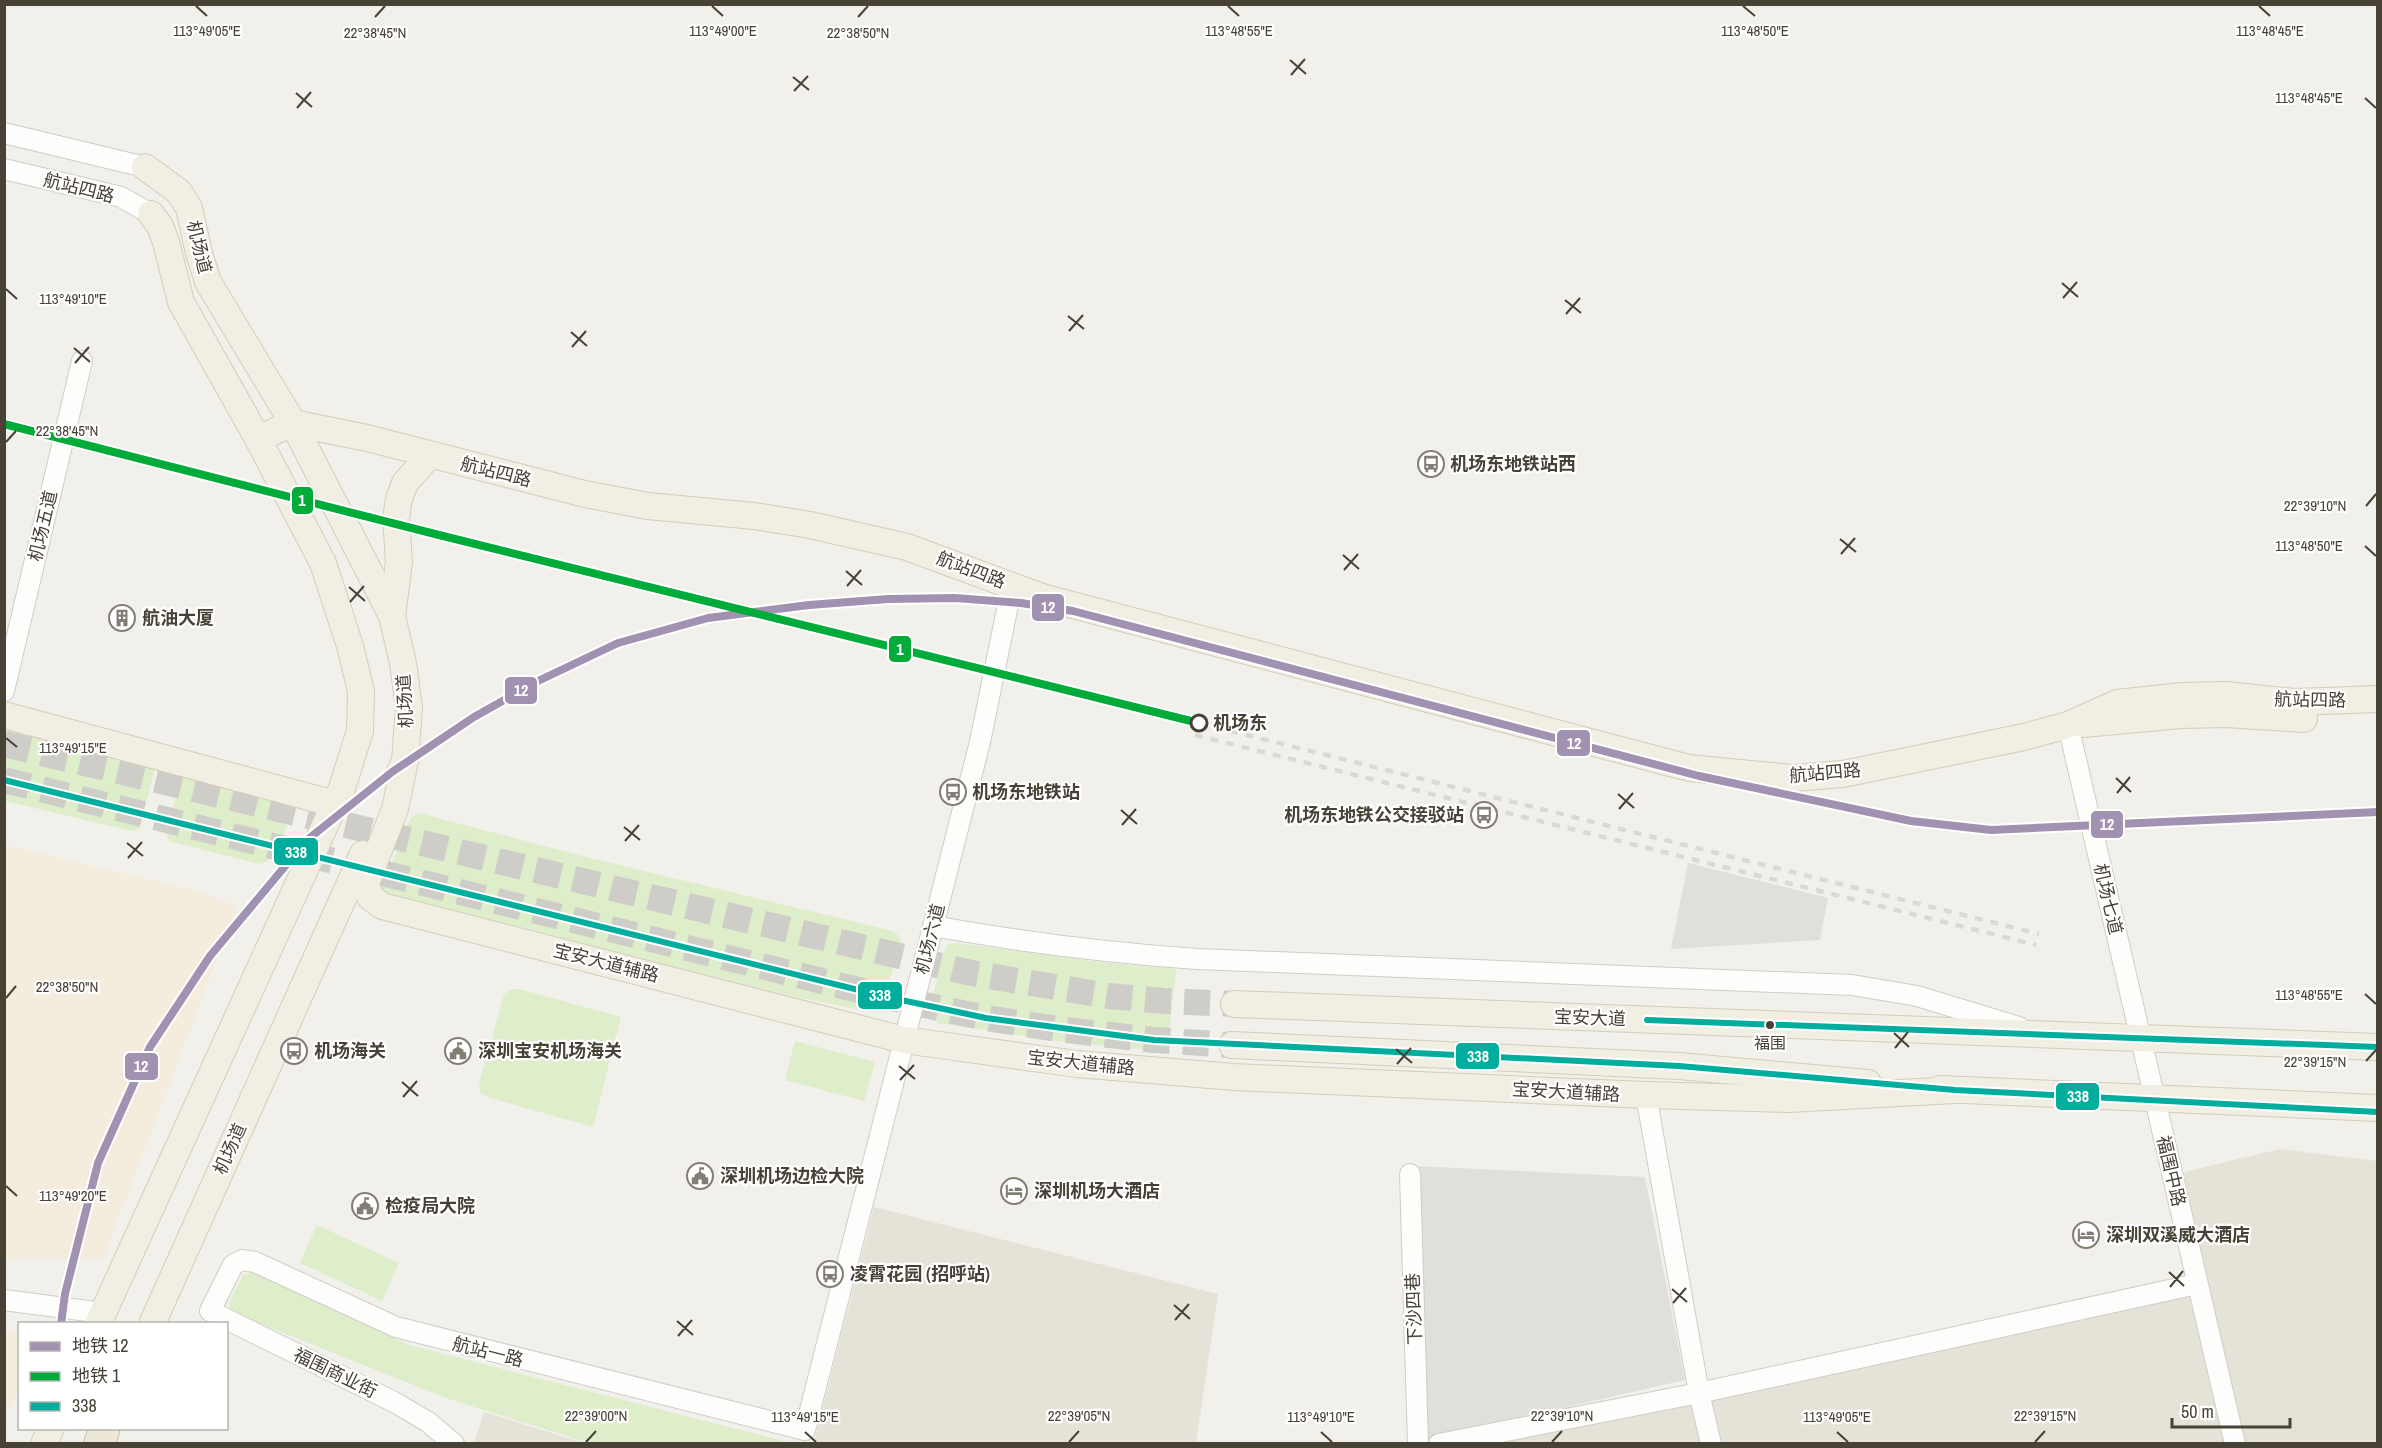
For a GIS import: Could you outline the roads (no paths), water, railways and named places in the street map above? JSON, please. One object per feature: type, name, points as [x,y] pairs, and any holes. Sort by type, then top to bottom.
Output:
[{"type":"main road","name":"机场道","points":[[145,167],[179,192],[189,208],[208,282],[293,423],[392,616],[403,663],[409,708],[405,761],[152,1322]]},
{"type":"main road","name":"机场道","points":[[101,1318],[335,804],[360,731],[361,692],[350,646],[323,563],[258,439],[181,302],[166,242],[160,226],[151,214]]},
{"type":"main road","points":[[258,439],[293,423]]},
{"type":"main road","name":"航站四路","points":[[293,423],[367,438],[429,456],[585,494],[648,506],[754,516],[810,525],[875,540],[934,555],[1042,597],[1689,768],[1793,778],[1843,774],[1944,754],[2068,725],[2181,715],[2226,714],[2294,719],[2378,717]]},
{"type":"main road","points":[[392,616],[399,562],[396,519],[399,499],[405,483],[429,456]]},
{"type":"main road","name":"航站四路","points":[[2068,725],[2117,703],[2182,696],[2225,695],[2295,702],[2378,699]]},
{"type":"main road","points":[[4,715],[335,804]]},
{"type":"main road","name":"宝安大道辅路","points":[[405,761],[395,808],[366,883],[370,897],[382,906],[904,1040],[1077,1064],[1234,1077],[1788,1099],[1955,1090]]},
{"type":"main road","name":"宝安大道","points":[[1234,1004],[2378,1047]]},
{"type":"main road","points":[[1232,1045],[1680,1066],[1955,1090],[2369,1110]]},
{"type":"street","name":"航站四路","points":[[4,133],[145,167]]},
{"type":"street","name":"航站四路","points":[[4,169],[121,197],[151,214]]},
{"type":"street","name":"机场五道","points":[[4,691],[82,361]]},
{"type":"street","name":"机场六道","points":[[805,1430],[980,742],[1012,585]]},
{"type":"street","name":"机场七道","points":[[2068,725],[2139,1038]]},
{"type":"street","points":[[933,926],[1120,954],[1852,985],[1917,996],[2053,1036]]},
{"type":"street","name":"福围中路","points":[[2139,1038],[2235,1443]]},
{"type":"street","points":[[1646,1095],[1699,1393],[1711,1443]]},
{"type":"street","name":"下沙四巷","points":[[1410,1174],[1418,1443]]},
{"type":"street","name":"航站一路","points":[[210,1311],[233,1265],[242,1260],[255,1262],[396,1328],[805,1430]]},
{"type":"street","points":[[1439,1443],[1699,1393],[2197,1284]]},
{"type":"street","points":[[4,1300],[101,1318]]},
{"type":"street","name":"福围商业街","points":[[210,1311],[396,1403],[428,1422],[454,1443]]},
{"type":"tunnel","points":[[4,744],[971,973],[1109,996],[1234,1004]]},
{"type":"tunnel","points":[[4,780],[887,997],[986,1018],[1065,1030],[1154,1040],[1232,1045]]},
{"type":"railway","points":[[1199,723],[2039,934]]},
{"type":"railway","points":[[1195,735],[2036,945]]},
{"type":"metro line","name":"1","points":[[4,424],[435,534],[1199,723]]},
{"type":"metro line","name":"12","points":[[61,1322],[65,1294],[98,1163],[150,1047],[210,956],[307,840],[392,772],[474,717],[538,681],[618,643],[708,618],[809,605],[888,599],[955,598],[1021,603],[1073,611],[1699,776],[1911,821],[1991,830],[2378,812]]},
{"type":"place","name":"机场东地铁站西","points":[[1431,464]]},
{"type":"place","name":"航油大厦","points":[[122,618]]},
{"type":"place","name":"机场东","points":[[1199,723]]},
{"type":"place","name":"机场东地铁站","points":[[953,792]]},
{"type":"place","name":"机场东地铁公交接驳站","points":[[1484,815]]},
{"type":"place","name":"福围","points":[[1770,1025]]},
{"type":"place","name":"机场海关","points":[[294,1051]]},
{"type":"place","name":"深圳宝安机场海关","points":[[458,1051]]},
{"type":"place","name":"深圳机场边检大院","points":[[700,1176]]},
{"type":"place","name":"深圳机场大酒店","points":[[1014,1191]]},
{"type":"place","name":"检疫局大院","points":[[365,1206]]},
{"type":"place","name":"深圳双溪威大酒店","points":[[2086,1235]]},
{"type":"place","name":"凌霄花园 (招呼站)","points":[[830,1274]]}]
